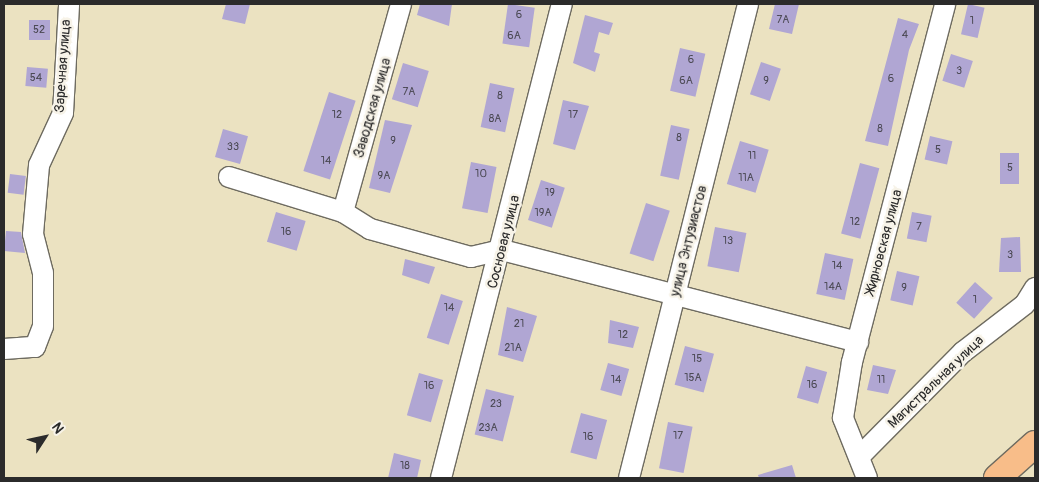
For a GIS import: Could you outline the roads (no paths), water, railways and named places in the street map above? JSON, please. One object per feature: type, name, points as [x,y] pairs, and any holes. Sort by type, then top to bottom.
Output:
[{"type":"main road","points":[[997,478],[1035,444]]},
{"type":"street","name":"Заречная улица","points":[[12,350],[35,346],[43,326],[43,273],[33,234],[38,165],[63,112],[69,4]]},
{"type":"street","name":"Заводская улица","points":[[343,212],[401,4]]},
{"type":"street","name":"Сосновая улица","points":[[441,478],[502,250],[562,4]]},
{"type":"street","name":"улица Энтузиастов","points":[[630,478],[748,4]]},
{"type":"street","name":"Жирновская улица","points":[[867,478],[843,418],[858,342],[945,4]]},
{"type":"street","points":[[229,177],[343,212],[370,229],[471,256],[502,250],[858,342]]},
{"type":"street","name":"Магистральная улица","points":[[859,457],[963,352],[1025,304],[1035,288]]}]
